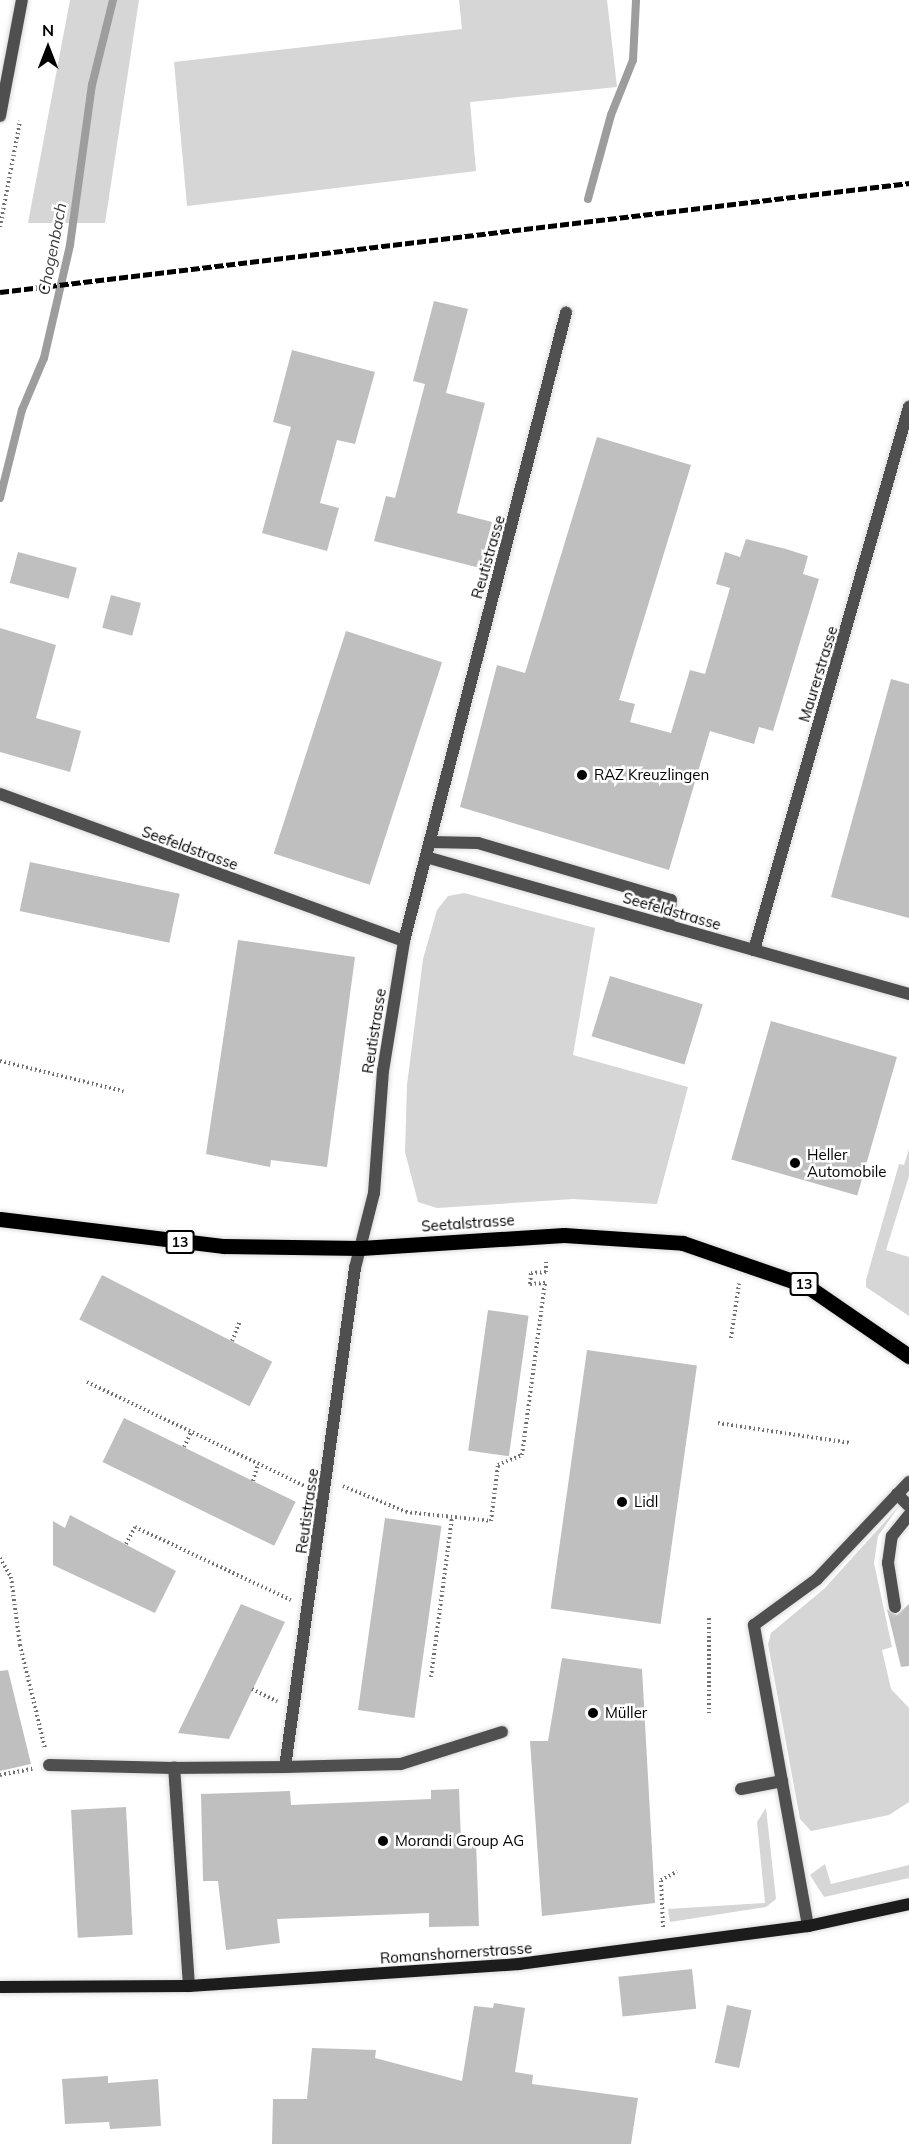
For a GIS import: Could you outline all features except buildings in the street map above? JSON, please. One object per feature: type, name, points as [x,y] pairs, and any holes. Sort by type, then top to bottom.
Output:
[{"type":"main road","name":"Seetalstrasse","points":[[0,1219],[224,1246],[361,1248],[564,1235],[683,1243],[807,1286],[909,1356]]},
{"type":"street","points":[[0,116],[22,0]]},
{"type":"street","name":"Reutistrasse","points":[[285,1767],[361,1248],[374,1193],[383,1071],[404,941],[566,314]]},
{"type":"street","name":"Maurerstrasse","points":[[754,950],[909,407]]},
{"type":"street","name":"Seefeldstrasse","points":[[0,794],[404,941]]},
{"type":"street","points":[[430,842],[478,843],[671,900],[668,926]]},
{"type":"street","name":"Seefeldstrasse","points":[[426,857],[909,994]]},
{"type":"street","points":[[808,1926],[754,1625],[817,1579],[909,1482]]},
{"type":"street","points":[[897,1494],[909,1506]]},
{"type":"street","points":[[895,1607],[888,1563],[892,1536],[909,1515]]},
{"type":"street","points":[[49,1765],[285,1767],[401,1764],[502,1732]]},
{"type":"street","points":[[174,1767],[189,1986]]},
{"type":"street","points":[[741,1789],[782,1781]]},
{"type":"street","name":"Romanshornerstrasse","points":[[0,1987],[189,1986],[519,1964],[808,1926],[909,1904]]},
{"type":"path","points":[[0,1061],[123,1091]]},
{"type":"path","points":[[327,1477],[361,1497],[406,1512],[491,1521],[498,1465],[522,1455],[545,1283],[530,1284],[531,1273],[546,1272],[546,1262]]},
{"type":"path","points":[[731,1338],[739,1284]]},
{"type":"path","points":[[232,1341],[240,1321]]},
{"type":"path","points":[[87,1382],[324,1496]]},
{"type":"path","points":[[718,1424],[850,1443]]},
{"type":"path","points":[[184,1447],[191,1432]]},
{"type":"path","points":[[253,1482],[258,1464]]},
{"type":"path","points":[[431,1677],[452,1517]]},
{"type":"path","points":[[126,1544],[135,1527],[308,1608]]},
{"type":"path","points":[[0,1558],[11,1577],[20,1645],[49,1765],[0,1775]]},
{"type":"path","points":[[709,1618],[709,1713]]},
{"type":"path","points":[[663,1928],[661,1880],[677,1872]]},
{"type":"shaded area","points":[[70,0],[139,0],[105,223],[28,223]]},
{"type":"shaded area","points":[[459,0],[607,0],[617,87],[470,102],[476,171],[187,206],[174,62],[462,29]]},
{"type":"shaded area","points":[[464,893],[595,928],[573,1055],[688,1087],[657,1204],[573,1199],[437,1208],[418,1202],[405,1152],[407,1085],[423,959],[437,910],[448,896]]},
{"type":"shaded area","points":[[909,1149],[909,1176],[886,1250],[909,1257],[909,1316],[866,1287],[866,1280],[899,1164],[904,1165]]},
{"type":"shaded area","points":[[900,1505],[878,1536],[874,1563],[892,1647],[882,1650],[891,1689],[909,1708],[909,1802],[889,1815],[811,1831],[800,1819],[768,1644],[771,1633],[825,1588]]},
{"type":"shaded area","points":[[766,1808],[776,1899],[766,1907],[670,1922],[668,1909],[765,1903],[757,1822]]},
{"type":"shaded area","points":[[825,1864],[831,1884],[909,1865],[909,1878],[824,1897],[810,1875]]},
{"type":"waterway","name":"Chogenbach","points":[[0,498],[22,410],[44,358],[70,245],[92,85],[113,0]]},
{"type":"waterway","points":[[588,199],[611,115],[633,60],[636,0]]},
{"type":"railway","points":[[0,292],[909,183]]},
{"type":"place","name":"RAZ Kreuzlingen","points":[[582,775]]},
{"type":"place","name":"Heller Automobile","points":[[795,1163]]},
{"type":"place","name":"Lidl","points":[[622,1502]]},
{"type":"place","name":"Müller","points":[[593,1713]]},
{"type":"place","name":"Morandi Group AG","points":[[383,1841]]}]
